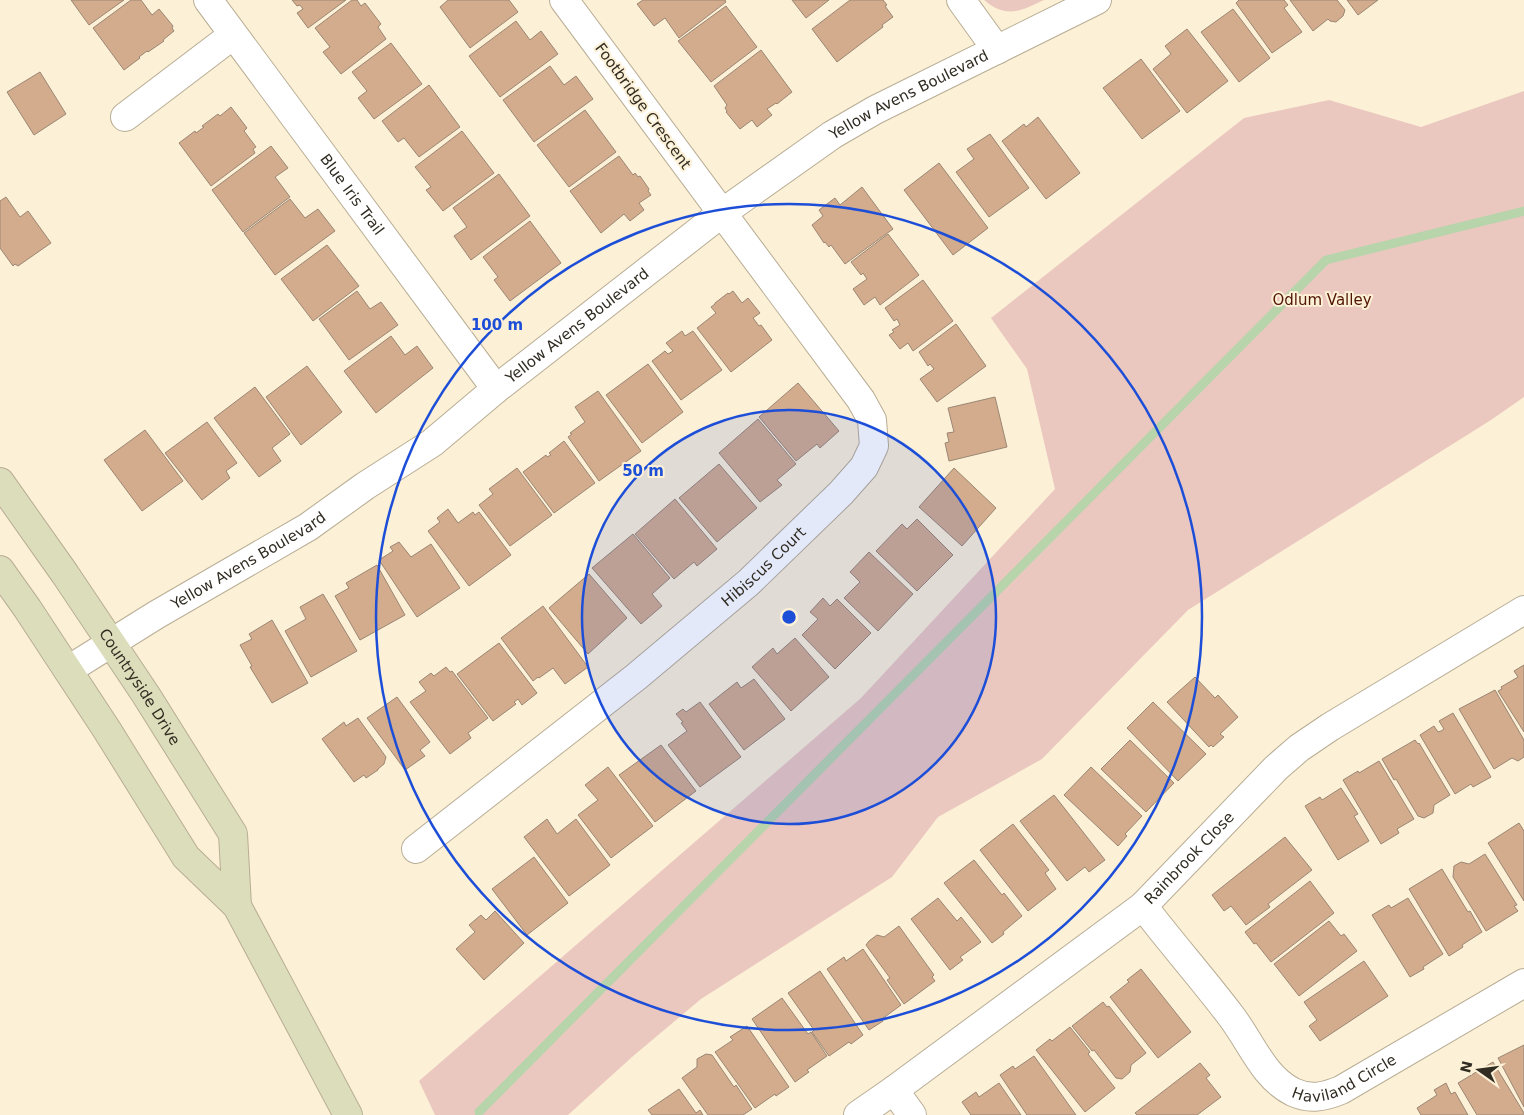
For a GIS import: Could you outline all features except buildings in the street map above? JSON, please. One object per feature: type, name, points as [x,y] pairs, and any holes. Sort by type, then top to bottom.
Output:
[{"type":"main road","name":"Countryside Drive","points":[[0,482],[65,574],[146,695],[233,834],[237,906]]},
{"type":"main road","name":"Countryside Drive","points":[[0,570],[107,730],[186,857],[237,906],[348,1115]]},
{"type":"street","name":"Blue Iris Trail","points":[[208,0],[496,389]]},
{"type":"street","name":"Footbridge Crescent","points":[[564,0],[722,213]]},
{"type":"street","points":[[961,0],[997,50]]},
{"type":"street","name":"Yellow Avens Boulevard","points":[[68,670],[156,614],[308,527],[365,486],[432,443],[496,389],[722,213],[832,135],[875,110],[1097,0]]},
{"type":"street","points":[[125,117],[233,35]]},
{"type":"street","name":"Hibiscus Court","points":[[416,849],[636,677],[748,583],[864,467],[874,446],[872,420],[861,400],[722,213]]},
{"type":"street","name":"Rainbrook Close","points":[[858,1115],[1144,906],[1276,768],[1299,748],[1330,727],[1524,610]]},
{"type":"street","name":"Haviland Circle","points":[[1144,906],[1232,1017],[1267,1072],[1293,1092],[1308,1097],[1324,1097],[1341,1090],[1524,983]]},
{"type":"street","points":[[894,1090],[912,1115]]},
{"type":"green space","points":[[984,0],[1044,0],[1021,10],[1007,11],[999,10]]},
{"type":"green space","name":"Odlum Valley","points":[[1524,91],[1524,397],[1491,420],[1188,610],[1042,759],[938,817],[892,877],[701,999],[632,1057],[568,1115],[435,1115],[419,1081],[861,698],[1055,489],[1027,369],[991,318],[1244,118],[1329,100],[1421,127]]},
{"type":"waterway","points":[[479,1112],[1326,260],[1524,211]]}]
